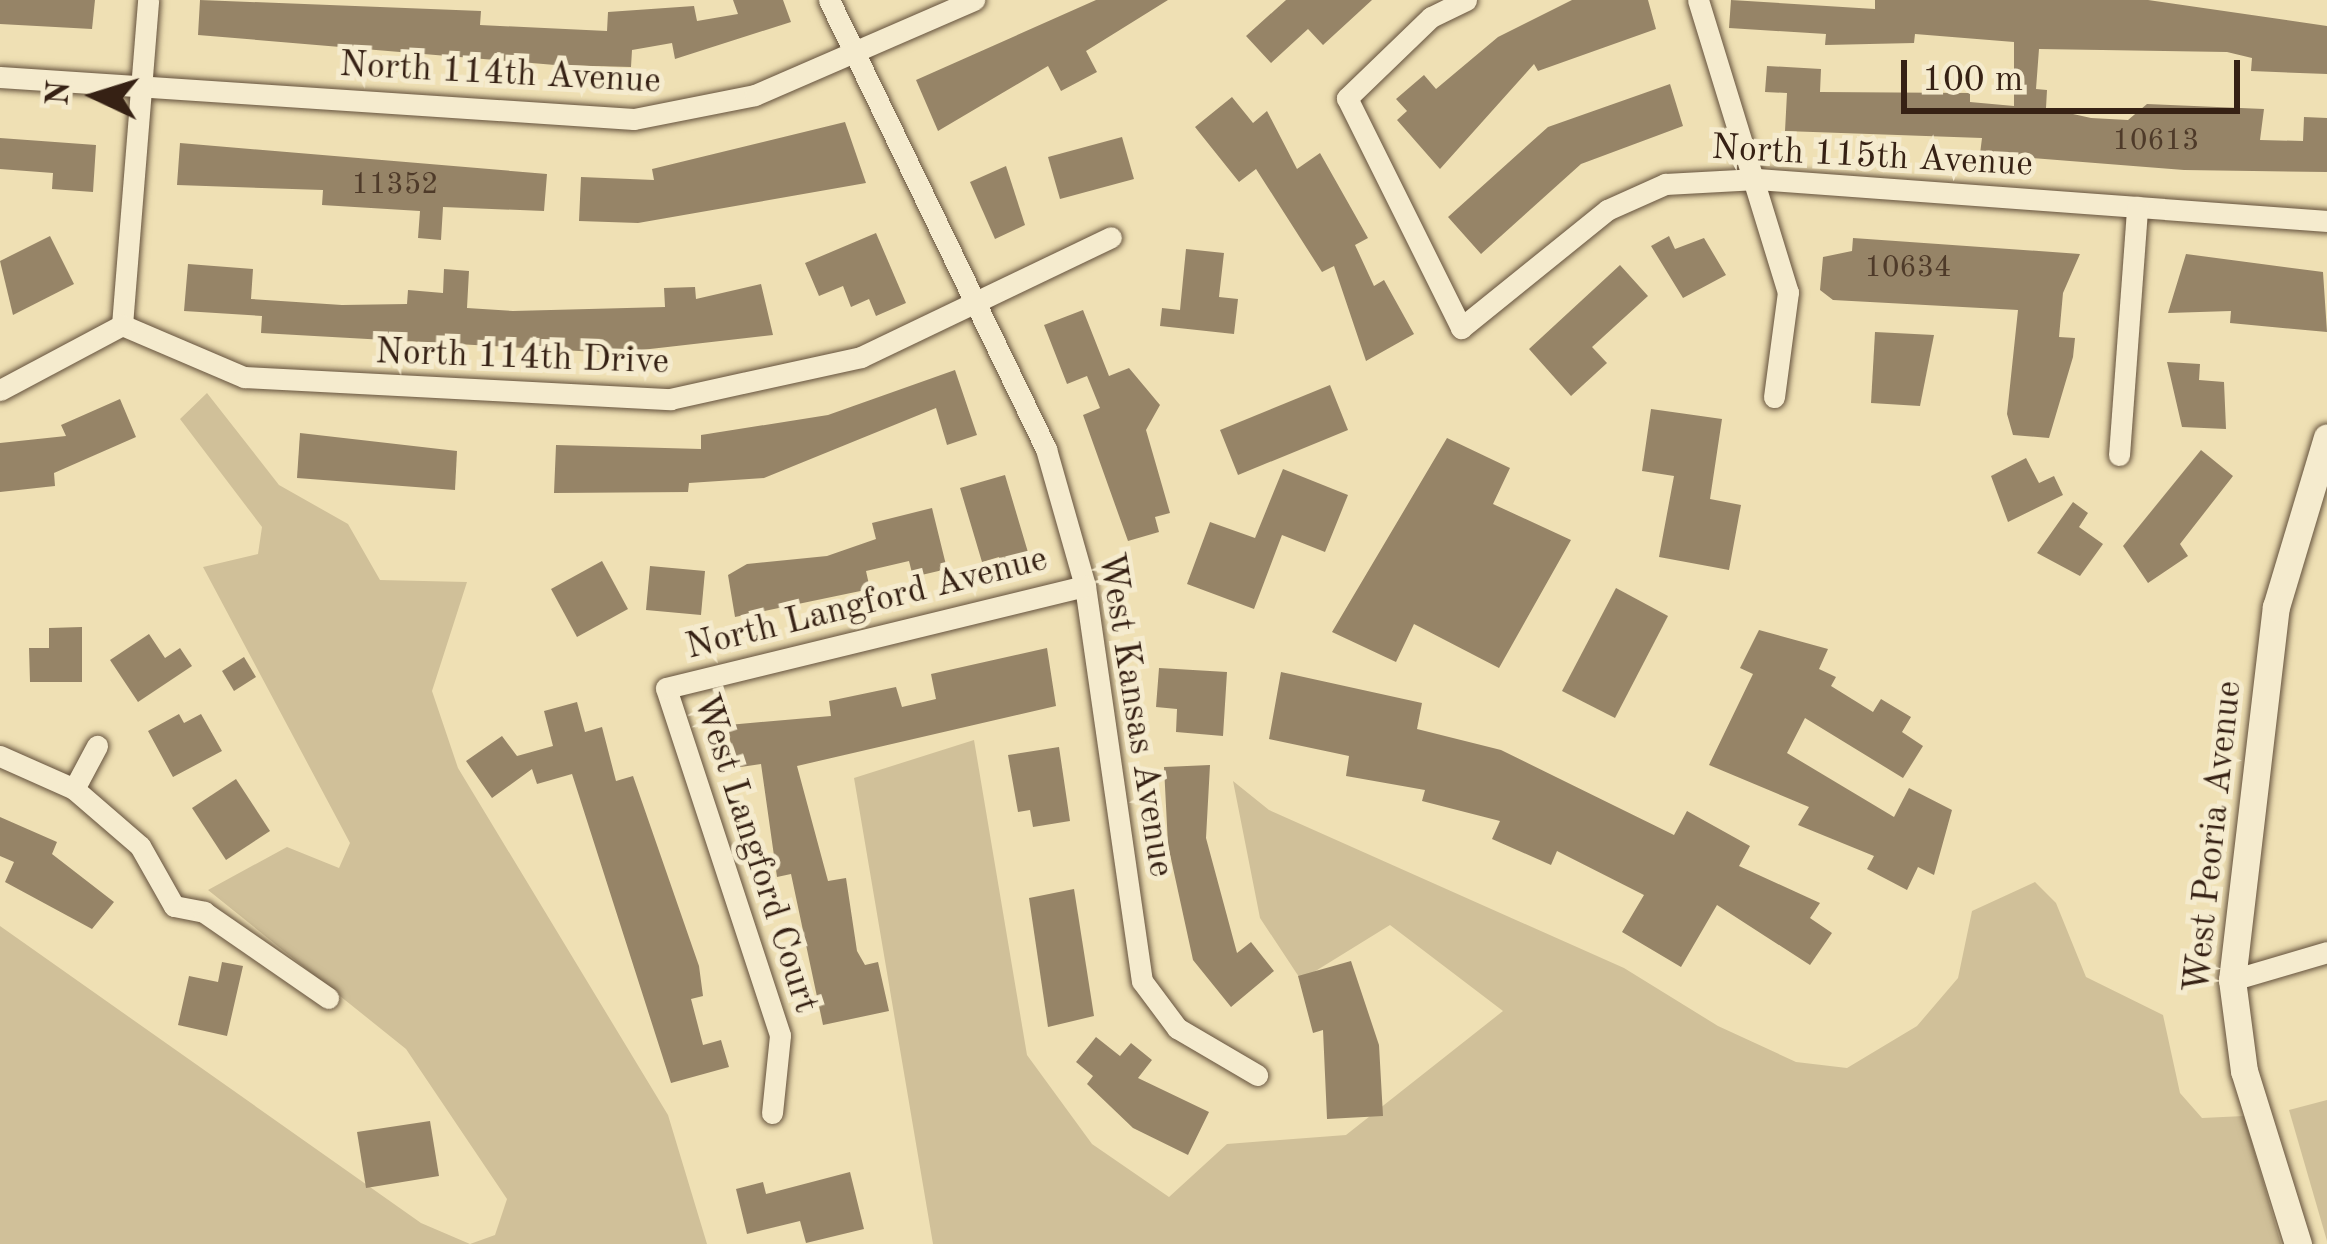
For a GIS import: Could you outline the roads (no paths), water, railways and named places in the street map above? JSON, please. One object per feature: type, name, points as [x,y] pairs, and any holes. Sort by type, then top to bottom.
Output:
[{"type":"street","points":[[0,390],[122,325],[148,0]]},
{"type":"street","name":"West Kansas Avenue","points":[[829,0],[1046,449],[1085,586],[1142,981],[1177,1028],[1257,1075]]},
{"type":"street","name":"North 114th Avenue","points":[[0,77],[634,119],[754,95],[974,0]]},
{"type":"street","name":"North 115th Avenue","points":[[1466,0],[1431,17],[1347,98],[1461,328],[1607,210],[1665,184],[1757,179],[2327,220]]},
{"type":"street","points":[[1699,0],[1788,292],[1774,397]]},
{"type":"street","points":[[2119,455],[2137,207]]},
{"type":"street","name":"North 114th Drive","points":[[122,325],[244,376],[620,402],[813,372],[976,307],[1111,237]]},
{"type":"street","name":"West Peoria Avenue","points":[[2298,1244],[2244,1071],[2233,980],[2276,608],[2327,437]]},
{"type":"street","name":"North Langford Avenue","points":[[666,688],[1085,586]]},
{"type":"street","name":"West Langford Court","points":[[666,688],[780,1035],[772,1113]]},
{"type":"street","points":[[74,789],[97,746]]},
{"type":"street","points":[[0,756],[74,789],[140,846],[174,906],[204,912],[328,998]]},
{"type":"street","points":[[2233,980],[2327,952]]}]
